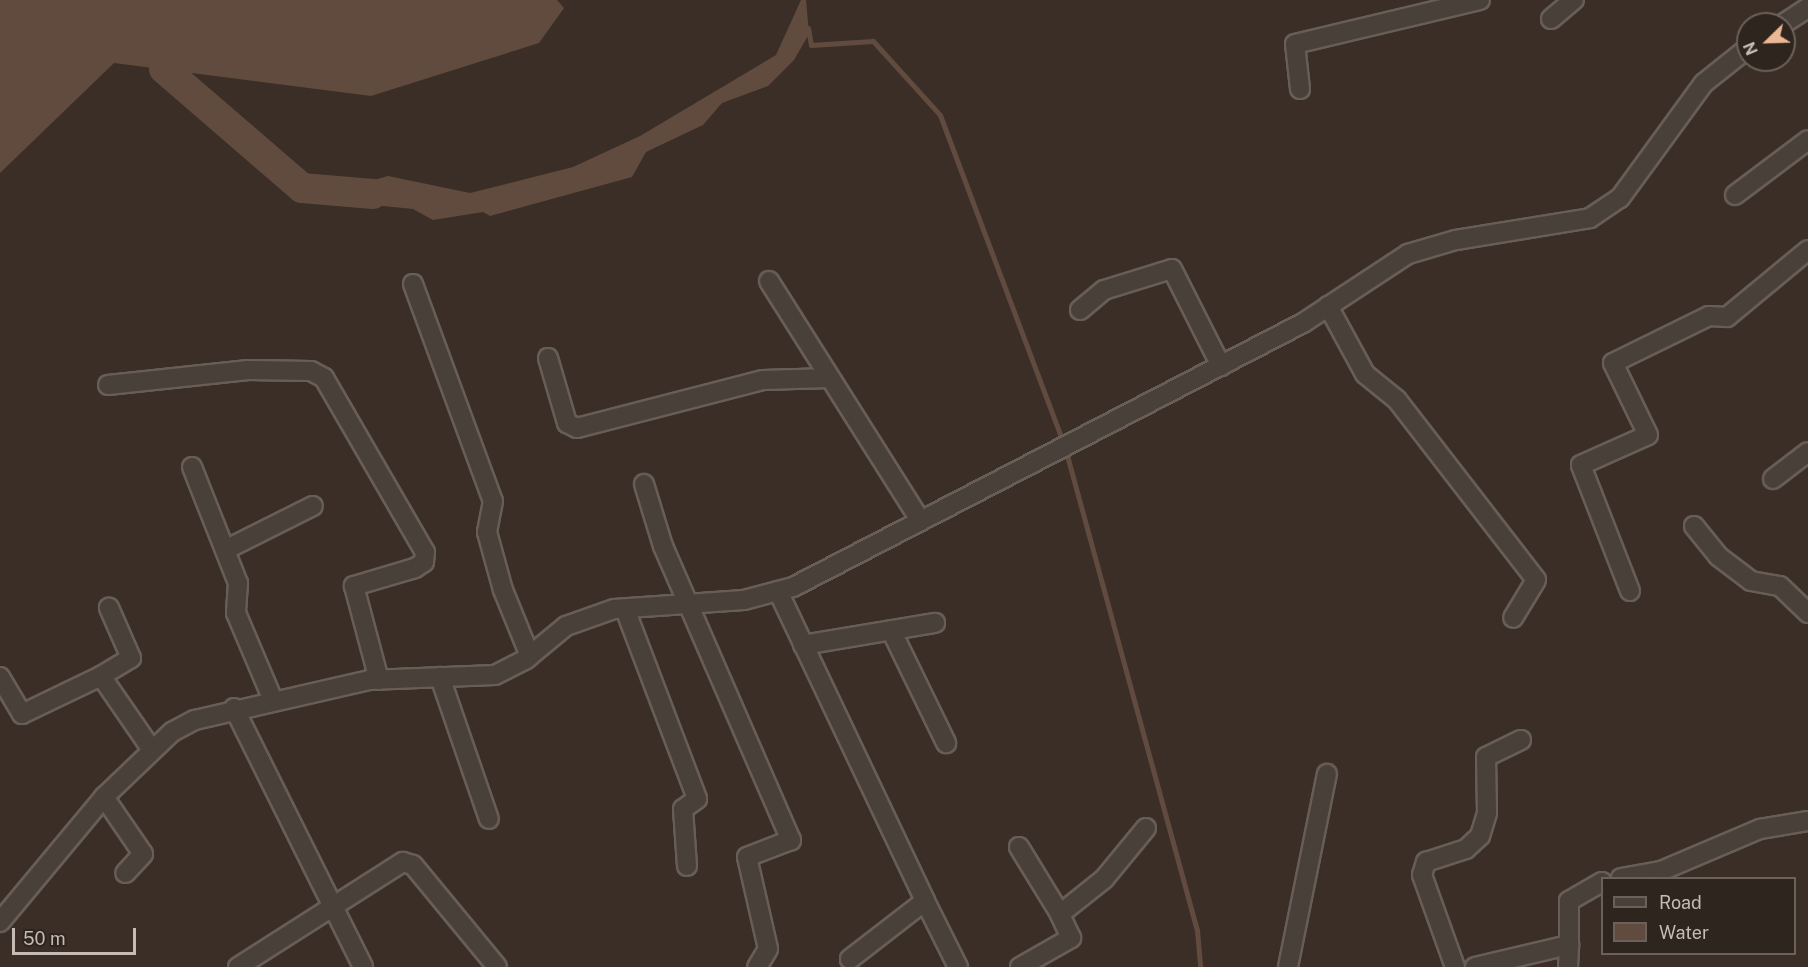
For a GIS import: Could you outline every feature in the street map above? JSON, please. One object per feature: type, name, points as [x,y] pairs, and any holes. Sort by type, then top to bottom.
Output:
[{"type":"street","points":[[1300,89],[1295,44],[1480,0]]},
{"type":"street","points":[[1551,19],[1574,0]]},
{"type":"street","points":[[0,922],[104,797],[152,750],[195,720],[234,708],[379,680],[495,675],[530,656],[566,626],[625,609],[688,604],[778,591],[1221,366],[1328,306],[1408,254],[1456,240],[1590,218],[1620,198],[1704,83],[1736,58]]},
{"type":"street","points":[[1735,195],[1808,140]]},
{"type":"street","points":[[1630,591],[1581,465],[1648,435],[1613,363],[1709,316],[1727,317],[1808,250]]},
{"type":"street","points":[[1080,310],[1104,290],[1172,269],[1221,366]]},
{"type":"street","points":[[769,281],[920,520]]},
{"type":"street","points":[[413,284],[493,501],[488,532],[503,590],[530,656]]},
{"type":"street","points":[[1328,306],[1365,375],[1397,400],[1536,580],[1513,618]]},
{"type":"street","points":[[548,358],[567,423],[577,428],[763,380],[830,378]]},
{"type":"street","points":[[108,385],[248,370],[311,371],[324,378],[425,552],[424,562],[415,568],[354,586],[379,680]]},
{"type":"street","points":[[1773,479],[1808,452]]},
{"type":"street","points":[[192,467],[227,549],[238,584],[236,613],[273,700]]},
{"type":"street","points":[[644,484],[688,604],[791,840],[747,857],[768,949],[757,967]]},
{"type":"street","points":[[227,549],[313,506]]},
{"type":"street","points":[[1694,526],[1718,556],[1750,581],[1780,586],[1808,613]]},
{"type":"street","points":[[778,591],[958,967]]},
{"type":"street","points":[[0,677],[22,714],[101,676],[131,658],[109,608]]},
{"type":"street","points":[[625,609],[698,800],[683,809],[687,866]]},
{"type":"street","points":[[803,645],[935,623]]},
{"type":"street","points":[[891,630],[946,743]]},
{"type":"street","points":[[101,676],[152,750]]},
{"type":"street","points":[[440,677],[489,819]]},
{"type":"street","points":[[234,708],[331,909],[363,967]]},
{"type":"street","points":[[1455,967],[1422,875],[1426,862],[1466,849],[1480,836],[1487,813],[1486,757],[1521,740]]},
{"type":"street","points":[[1287,967],[1327,774]]},
{"type":"street","points":[[104,797],[143,854],[124,873]]},
{"type":"street","points":[[1631,877],[1661,871],[1760,829],[1808,820]]},
{"type":"street","points":[[1060,914],[1104,879],[1146,828]]},
{"type":"street","points":[[1018,847],[1060,914],[1071,938],[1020,967]]},
{"type":"street","points":[[238,967],[403,862],[412,865],[498,967]]},
{"type":"street","points":[[1568,967],[1569,901],[1601,883]]},
{"type":"street","points":[[850,958],[925,901]]},
{"type":"street","points":[[1475,967],[1569,945]]},
{"type":"water","points":[[0,0],[557,0],[564,8],[539,43],[371,96],[114,63],[0,173]]},
{"type":"water","points":[[801,0],[806,0],[809,34],[794,60],[768,86],[722,103],[703,125],[646,152],[632,177],[490,216],[483,212],[433,220],[413,209],[353,203],[334,191],[388,176],[470,193],[573,167],[640,136],[776,55]]},
{"type":"waterway","points":[[808,28],[811,45],[873,41],[940,115],[1065,448],[1197,930],[1200,967]]},
{"type":"waterway","points":[[164,69],[302,188],[373,194]]}]
